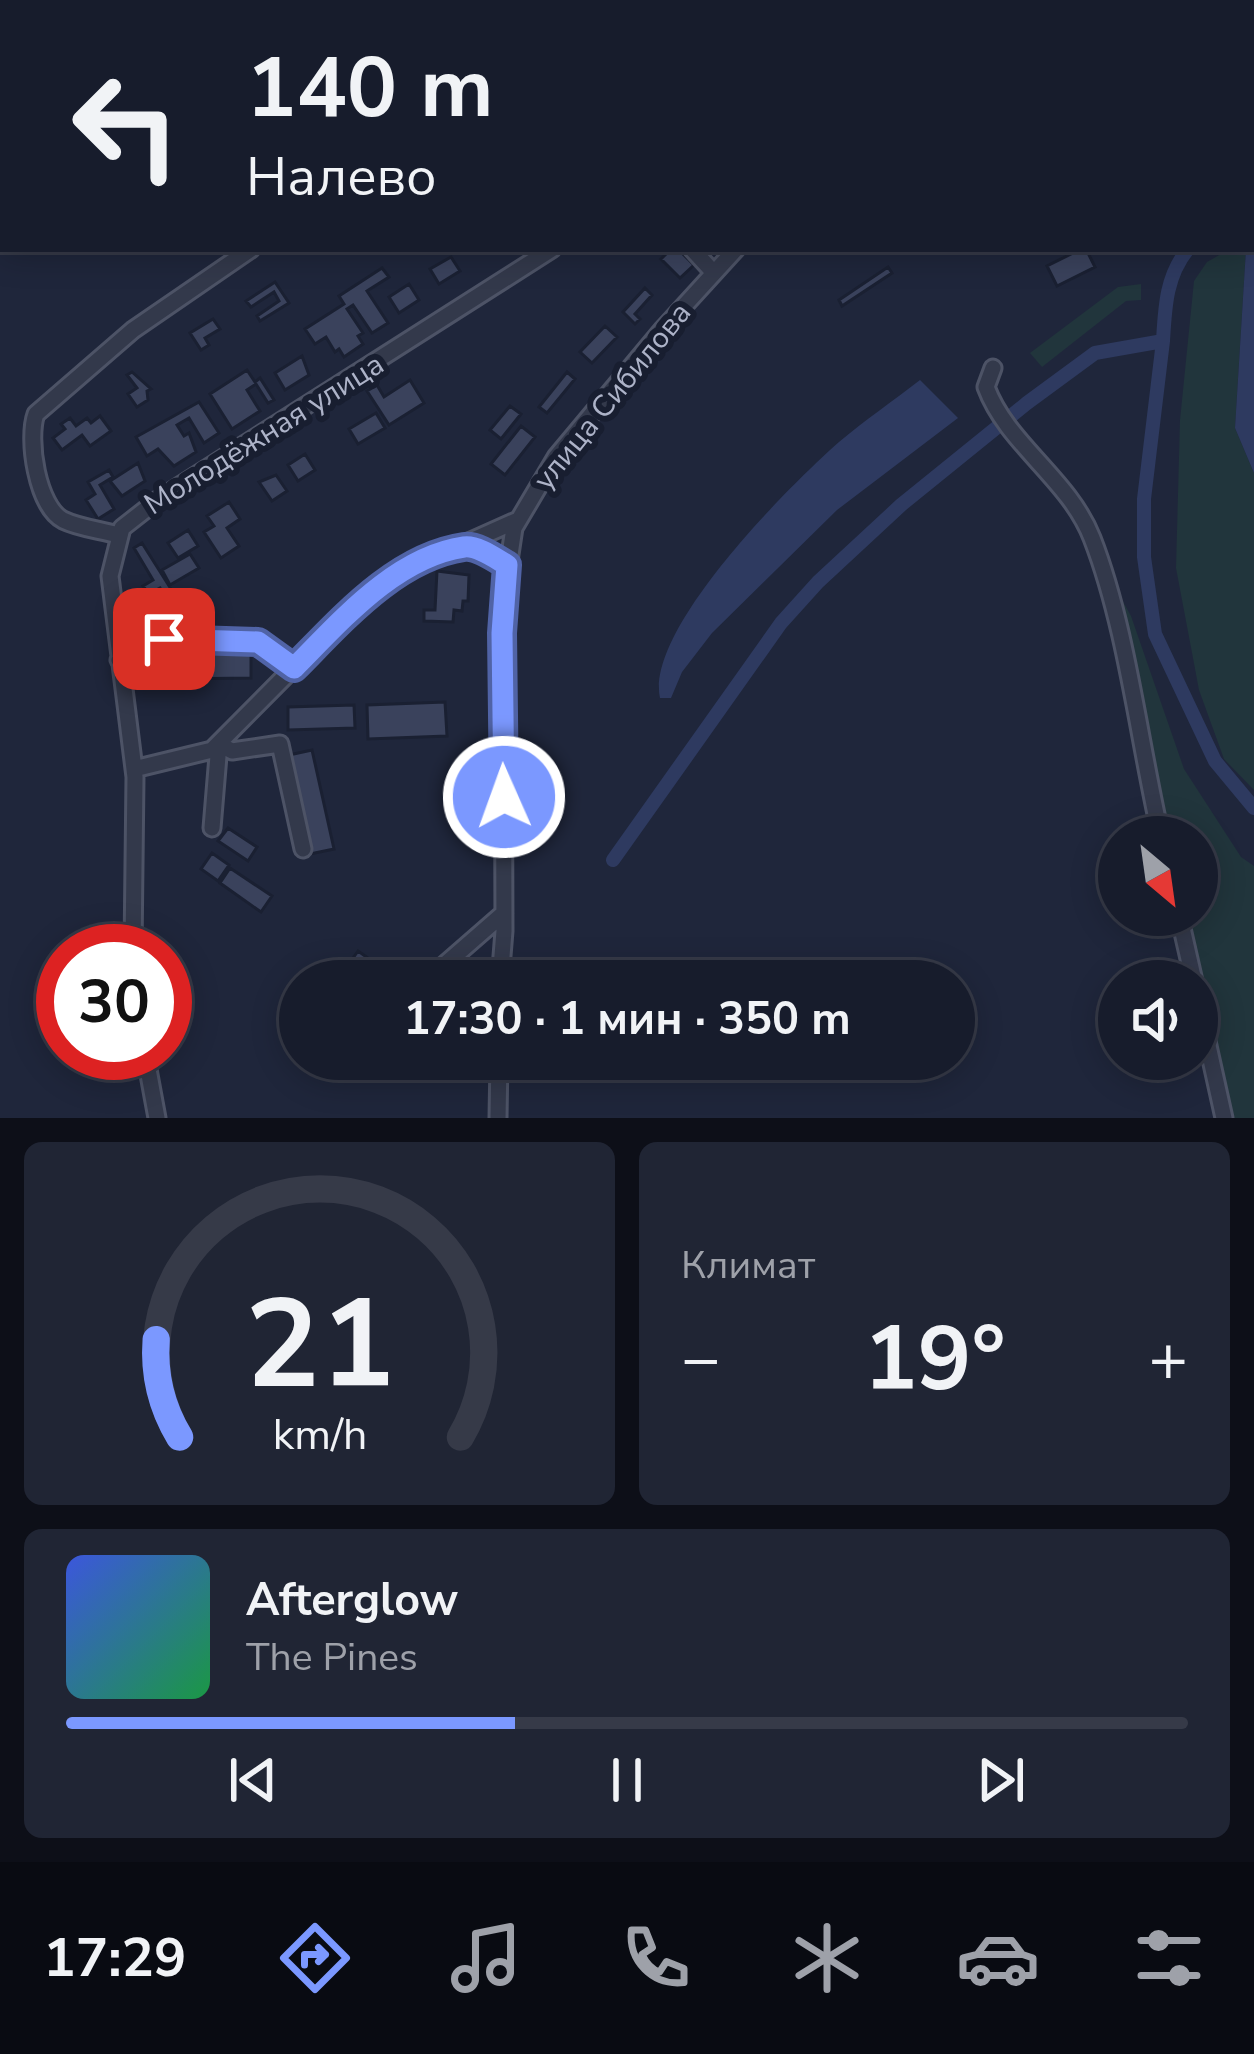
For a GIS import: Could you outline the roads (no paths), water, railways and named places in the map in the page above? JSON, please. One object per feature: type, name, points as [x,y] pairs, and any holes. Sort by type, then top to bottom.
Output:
[{"type":"street","points":[[118,535],[59,519],[49,506],[32,448],[36,414],[133,330],[247,252]]},
{"type":"street","name":"Молодёжная улица","points":[[134,924],[134,770],[110,576],[118,535],[130,519],[159,499],[548,252]]},
{"type":"street","points":[[695,252],[715,273]]},
{"type":"street","name":"улица Сибилова","points":[[501,960],[501,698],[507,565],[518,520],[556,457],[733,252]]},
{"type":"street","points":[[993,368],[986,387],[994,408],[1069,497],[1091,536],[1111,603],[1157,816]]},
{"type":"street","points":[[134,770],[199,757],[219,744],[397,574],[518,520]]},
{"type":"street","points":[[466,546],[507,565]]},
{"type":"street","points":[[119,660],[146,654],[164,639],[258,642],[294,668]]},
{"type":"street","points":[[212,828],[219,744]]},
{"type":"street","points":[[219,744],[232,751],[280,744],[303,849]]},
{"type":"street","points":[[450,960],[503,914]]},
{"type":"street","points":[[151,1080],[157,1118]]},
{"type":"street","points":[[498,1118],[499,1080]]},
{"type":"street","points":[[1216,1080],[1224,1118]]},
{"type":"water","points":[[1246,252],[1254,252],[1254,473],[1235,428]]},
{"type":"water","points":[[920,380],[958,418],[837,510],[712,633],[682,672],[671,698],[660,698],[661,669],[675,636],[725,561],[816,463]]},
{"type":"waterway","points":[[613,860],[781,623],[818,582],[901,505],[1095,353],[1163,341],[1171,281],[1186,252]]},
{"type":"waterway","points":[[1163,341],[1144,499],[1144,557],[1155,634],[1215,761],[1254,808]]}]
